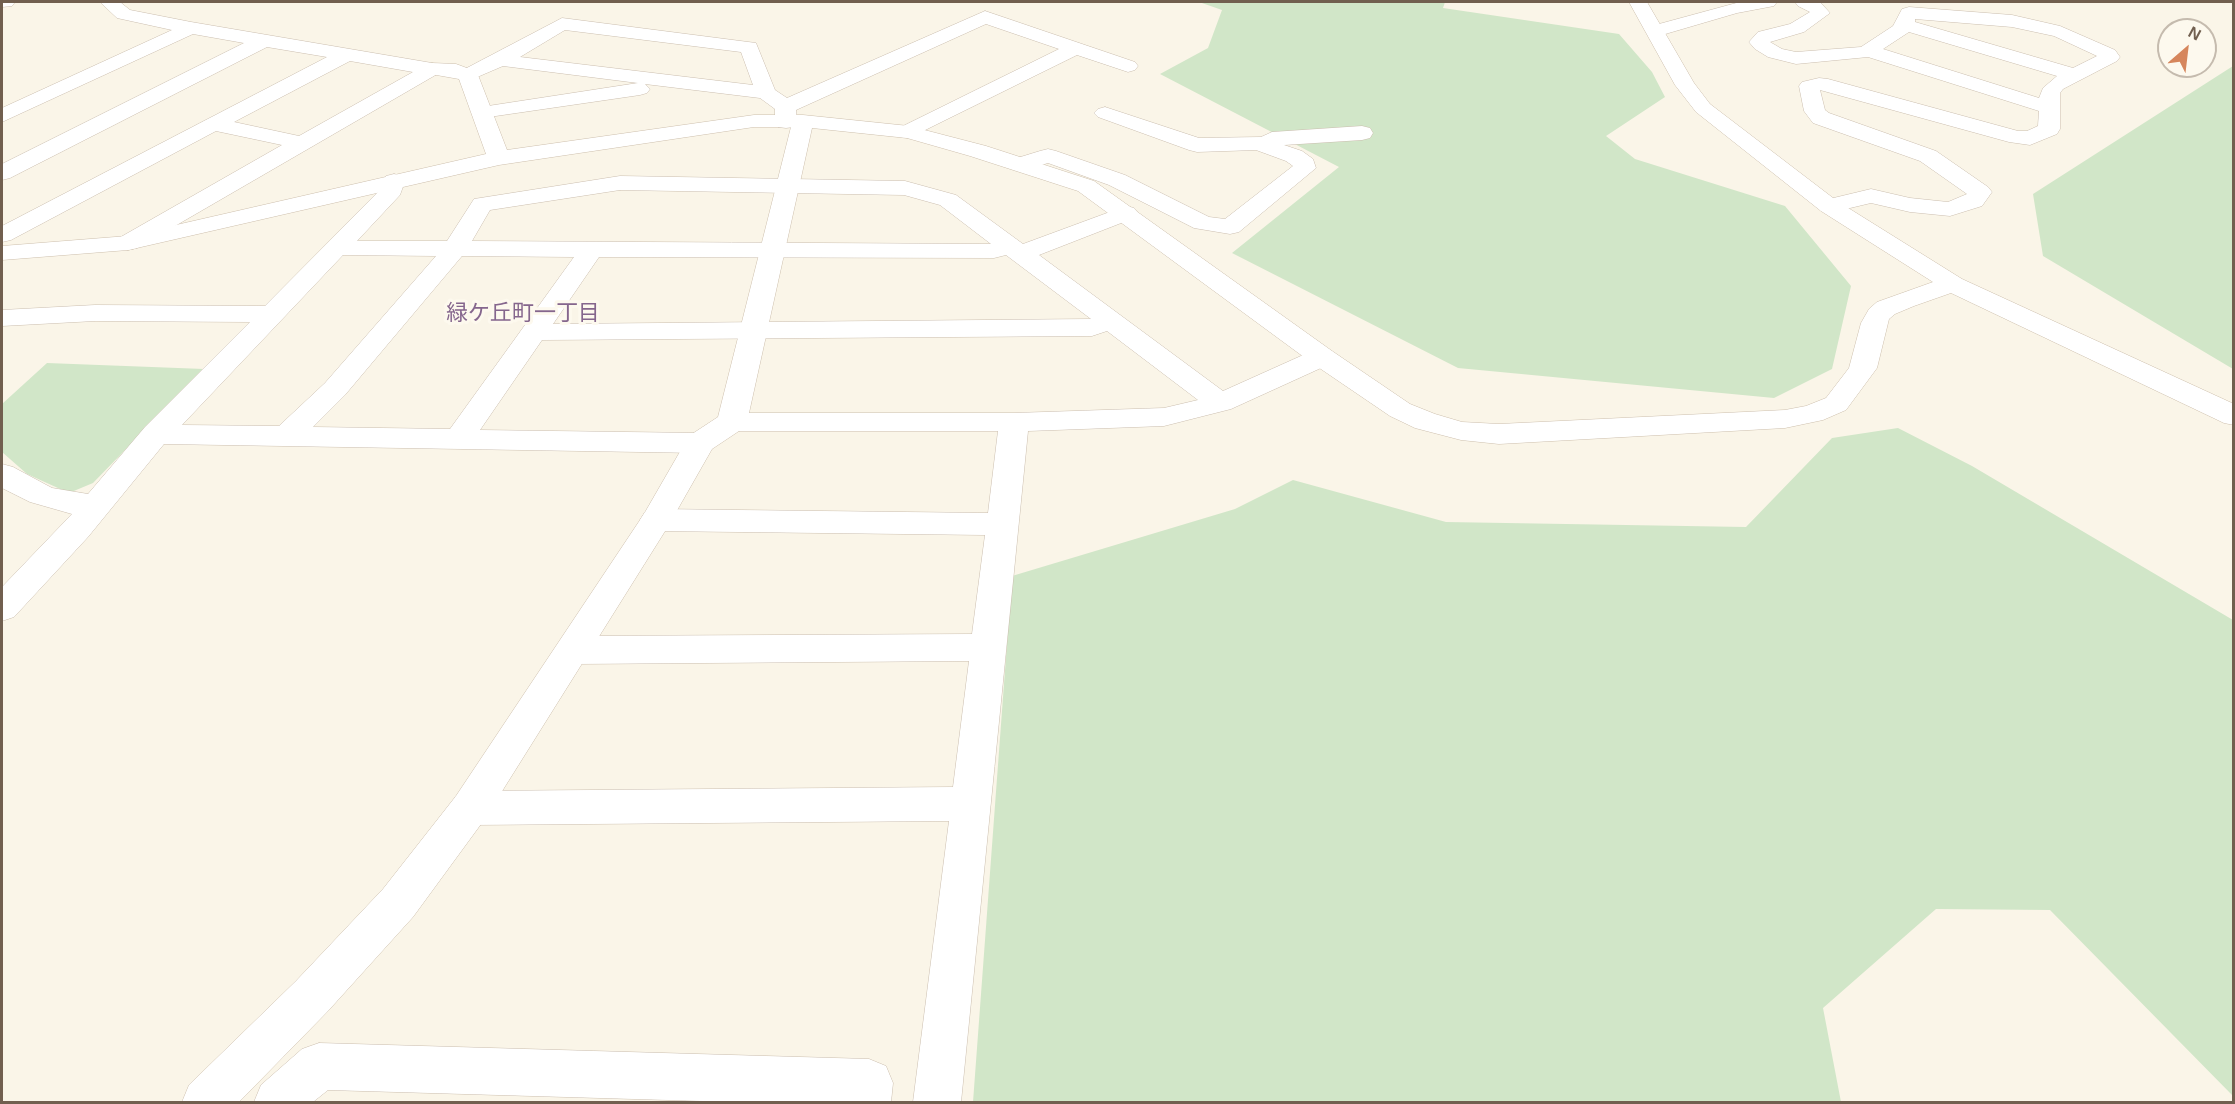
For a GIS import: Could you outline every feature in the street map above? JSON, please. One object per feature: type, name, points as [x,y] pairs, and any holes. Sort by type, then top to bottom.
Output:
[{"type":"street","points":[[110,2],[124,14],[191,28],[432,69],[456,70],[468,75],[499,158]]},
{"type":"street","points":[[1638,2],[1685,85],[1703,108],[1829,206],[1953,284],[2234,416]]},
{"type":"street","points":[[1655,31],[1734,8],[1768,2]]},
{"type":"street","points":[[1804,2],[1815,6],[1821,14],[1797,28],[1765,36],[1759,42],[1775,52],[1796,58],[1858,54],[1868,51],[1905,25],[1910,13],[2013,13],[2060,32],[2110,57],[2056,85],[2050,92],[2049,129],[2030,138],[2017,137],[1850,91],[1813,84],[1809,89],[1815,111],[1821,118],[1928,156],[1980,192],[1974,201],[1950,209],[1910,205],[1871,196],[1829,206]]},
{"type":"street","points":[[792,117],[984,17],[1128,66]]},
{"type":"street","points":[[468,75],[500,60],[561,24],[749,46],[766,93],[792,117],[789,185],[732,422]]},
{"type":"street","points":[[1905,25],[2074,75]]},
{"type":"street","points":[[2,116],[191,28]]},
{"type":"street","points":[[2,173],[265,40]]},
{"type":"street","points":[[909,132],[1076,48]]},
{"type":"street","points":[[1868,51],[2048,107]]},
{"type":"street","points":[[2,235],[348,54]]},
{"type":"street","points":[[500,60],[766,93]]},
{"type":"street","points":[[128,243],[432,69]]},
{"type":"street","points":[[482,112],[674,82]]},
{"type":"street","points":[[1022,164],[1048,156],[1117,180],[1203,223],[1230,227],[1305,168],[1305,164],[1294,156],[1258,142],[1197,145],[1105,113]]},
{"type":"street","points":[[2,253],[128,243],[499,158],[726,124],[792,117],[909,132],[1022,164],[1086,186],[1322,357],[1400,410],[1425,421],[1461,431],[1499,434],[1785,419],[1813,414],[1836,404],[1863,368],[1878,315],[1886,308],[1953,284]]},
{"type":"street","points":[[212,124],[302,143]]},
{"type":"street","points":[[1264,145],[1272,140],[1362,133]]},
{"type":"street","points":[[2,608],[77,529],[156,434],[388,195],[394,181]]},
{"type":"street","points":[[288,435],[335,389],[455,249],[482,204],[621,183],[904,188],[948,200],[1221,403]]},
{"type":"street","points":[[336,248],[994,251],[1015,250],[1126,213]]},
{"type":"street","points":[[459,438],[592,249]]},
{"type":"street","points":[[2,318],[95,313],[271,314]]},
{"type":"street","points":[[534,332],[1092,328],[1110,321]]},
{"type":"street","points":[[206,1102],[312,996],[399,903],[470,808],[574,650],[656,520],[700,443],[732,422],[1014,423],[1164,417],[1221,403],[1322,357]]},
{"type":"street","points":[[937,1102],[1014,423]]},
{"type":"street","points":[[156,434],[700,443]]},
{"type":"street","points":[[2,474],[41,495],[65,502],[95,506]]},
{"type":"street","points":[[656,520],[1002,524]]},
{"type":"street","points":[[574,650],[989,647]]},
{"type":"street","points":[[470,808],[971,804]]},
{"type":"street","points":[[278,1102],[319,1066],[869,1083],[867,1102]]},
{"type":"green space","points":[[1199,2],[1445,2],[1443,8],[1619,34],[1652,72],[1665,97],[1606,136],[1635,159],[1785,206],[1851,286],[1832,369],[1774,398],[1458,368],[1232,253],[1339,167],[1160,74],[1208,48],[1222,10]]},
{"type":"green space","points":[[2233,66],[2233,369],[2043,256],[2033,194]]},
{"type":"green space","points":[[47,363],[204,369],[93,483],[69,493],[27,474],[2,452],[2,404]]},
{"type":"green space","points":[[1898,428],[1972,466],[2233,620],[2233,1096],[2050,910],[1936,909],[1823,1008],[1841,1102],[973,1102],[1012,576],[1235,509],[1293,480],[1446,522],[1746,527],[1832,438]]},
{"type":"district","name":"緑ケ丘町一丁目","points":[[523,314]]}]
